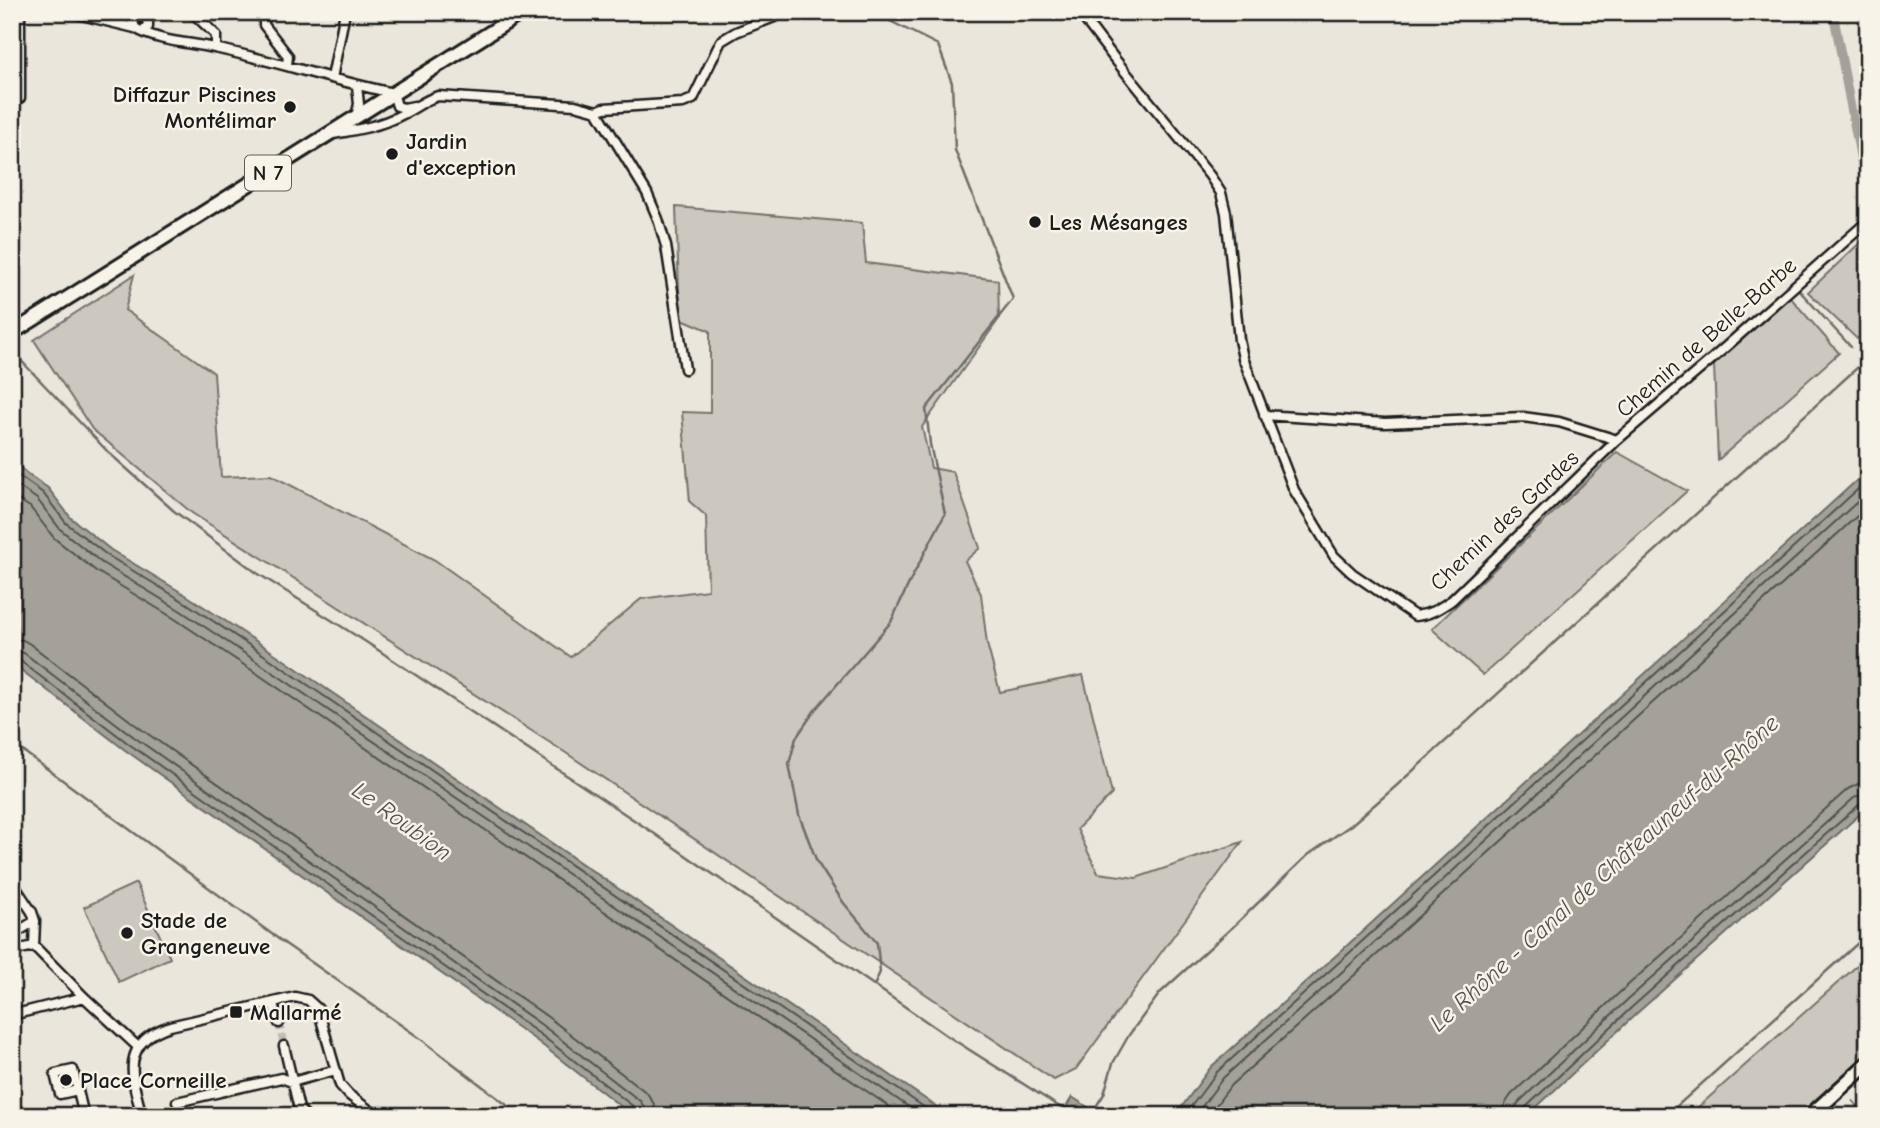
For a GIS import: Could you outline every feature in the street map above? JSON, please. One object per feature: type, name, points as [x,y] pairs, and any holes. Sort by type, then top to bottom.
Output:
[{"type":"main road","name":"N 7","points":[[12,333],[523,12]]},
{"type":"main road","points":[[1810,1116],[1868,1063]]},
{"type":"street","points":[[20,12],[20,98]]},
{"type":"street","points":[[69,12],[123,26],[141,20],[156,37],[168,41],[216,48],[286,65],[393,93],[397,106],[404,108],[416,105]]},
{"type":"street","points":[[192,12],[216,35],[216,48]]},
{"type":"street","points":[[264,12],[264,25],[288,56],[286,65]]},
{"type":"street","points":[[332,78],[345,12]]},
{"type":"street","points":[[330,134],[362,130],[388,121],[425,100],[438,96],[575,105],[597,111],[604,108],[683,103],[693,99],[721,41],[736,32],[786,12]]},
{"type":"street","name":"Chemin des Gardes","points":[[1079,12],[1221,193],[1226,213],[1243,358],[1294,490],[1334,556],[1352,573],[1415,616],[1437,610],[1452,600],[1616,440]]},
{"type":"street","points":[[356,118],[359,104],[358,86]]},
{"type":"street","points":[[597,111],[647,194],[657,219],[666,246],[685,369]]},
{"type":"street","name":"Chemin de Belle-Barbe","points":[[1264,415],[1385,423],[1523,417],[1559,422],[1616,440],[1868,221]]},
{"type":"street","points":[[12,886],[14,885],[33,917],[34,946],[138,1048]]},
{"type":"street","points":[[12,935],[33,917]]},
{"type":"street","points":[[12,951],[34,946]]},
{"type":"street","points":[[12,1014],[85,997]]},
{"type":"street","points":[[140,1115],[132,1077],[132,1061],[138,1048],[158,1030],[295,997],[308,1000],[318,1009],[340,1085],[377,1116]]},
{"type":"street","points":[[273,1004],[279,1023]]},
{"type":"street","points":[[284,1046],[299,1110],[305,1116]]},
{"type":"street","points":[[177,1102],[281,1078],[292,1082],[336,1070]]},
{"type":"street","points":[[78,1090],[84,1116]]},
{"type":"shaded area","points":[[676,207],[862,223],[866,263],[998,280],[999,319],[922,427],[931,468],[953,472],[980,548],[965,561],[981,594],[987,644],[1000,692],[1083,675],[1112,794],[1077,829],[1098,873],[1136,878],[1242,842],[1076,1069],[1054,1080],[566,753],[192,513],[92,429],[34,340],[134,275],[125,310],[214,373],[221,477],[271,475],[435,560],[571,657],[641,599],[708,590],[706,516],[690,502],[682,412],[710,413],[710,331],[680,318]]},
{"type":"shaded area","points":[[1868,235],[1868,329],[1857,339],[1808,292]]},
{"type":"shaded area","points":[[1789,296],[1839,353],[1718,460],[1714,365]]},
{"type":"shaded area","points":[[1617,452],[1687,491],[1483,675],[1432,629]]},
{"type":"shaded area","name":"Stade de Grangeneuve","points":[[136,883],[170,958],[119,982],[84,907]]},
{"type":"shaded area","points":[[1868,956],[1868,1053],[1797,1116],[1688,1116]]},
{"type":"water","name":"Le Roubion","points":[[12,461],[48,488],[71,518],[111,550],[274,653],[950,1116],[633,1116],[537,1041],[125,750],[12,663]]},
{"type":"water","name":"Le Rhône - Canal de Châteauneuf-du-Rhône","points":[[1868,470],[1868,807],[1636,1014],[1527,1116],[1175,1116],[1211,1067]]},
{"type":"water","points":[[1072,1097],[1102,1116],[1061,1116]]},
{"type":"waterway","points":[[542,16],[549,12]]},
{"type":"waterway","points":[[828,12],[860,19],[882,17],[938,45],[952,83],[955,150],[1013,299],[926,409],[930,444],[945,514],[891,622],[815,710],[796,738],[789,764],[799,815],[817,862],[843,902],[877,943],[880,972],[874,986]]},
{"type":"waterway","points":[[1833,12],[1868,198]]},
{"type":"waterway","points":[[1839,252],[1868,227]]},
{"type":"waterway","points":[[1799,286],[1797,288],[1851,347]]},
{"type":"waterway","points":[[12,351],[108,452],[174,511],[257,573],[652,832],[946,1035],[1066,1111]]},
{"type":"waterway","points":[[1090,1116],[1104,1094],[1113,1063],[1129,1035],[1160,993],[1308,855],[1351,825],[1395,787],[1868,358]]},
{"type":"waterway","points":[[12,743],[284,943],[421,1039],[521,1116]]},
{"type":"waterway","points":[[1666,1116],[1868,934]]},
{"type":"waterway","points":[[1853,1101],[1866,1116]]},
{"type":"tunnel","points":[[279,1023],[284,1046]]},
{"type":"place","name":"Diffazur Piscines Montélimar","points":[[290,107]]},
{"type":"place","name":"Jardin d'exception","points":[[392,154]]},
{"type":"place","name":"Les Mésanges","points":[[1035,222]]},
{"type":"place","name":"Stade de Grangeneuve","points":[[127,933]]},
{"type":"place","name":"Mallarmé","points":[[236,1012]]},
{"type":"place","name":"Place Corneille","points":[[66,1080]]}]
